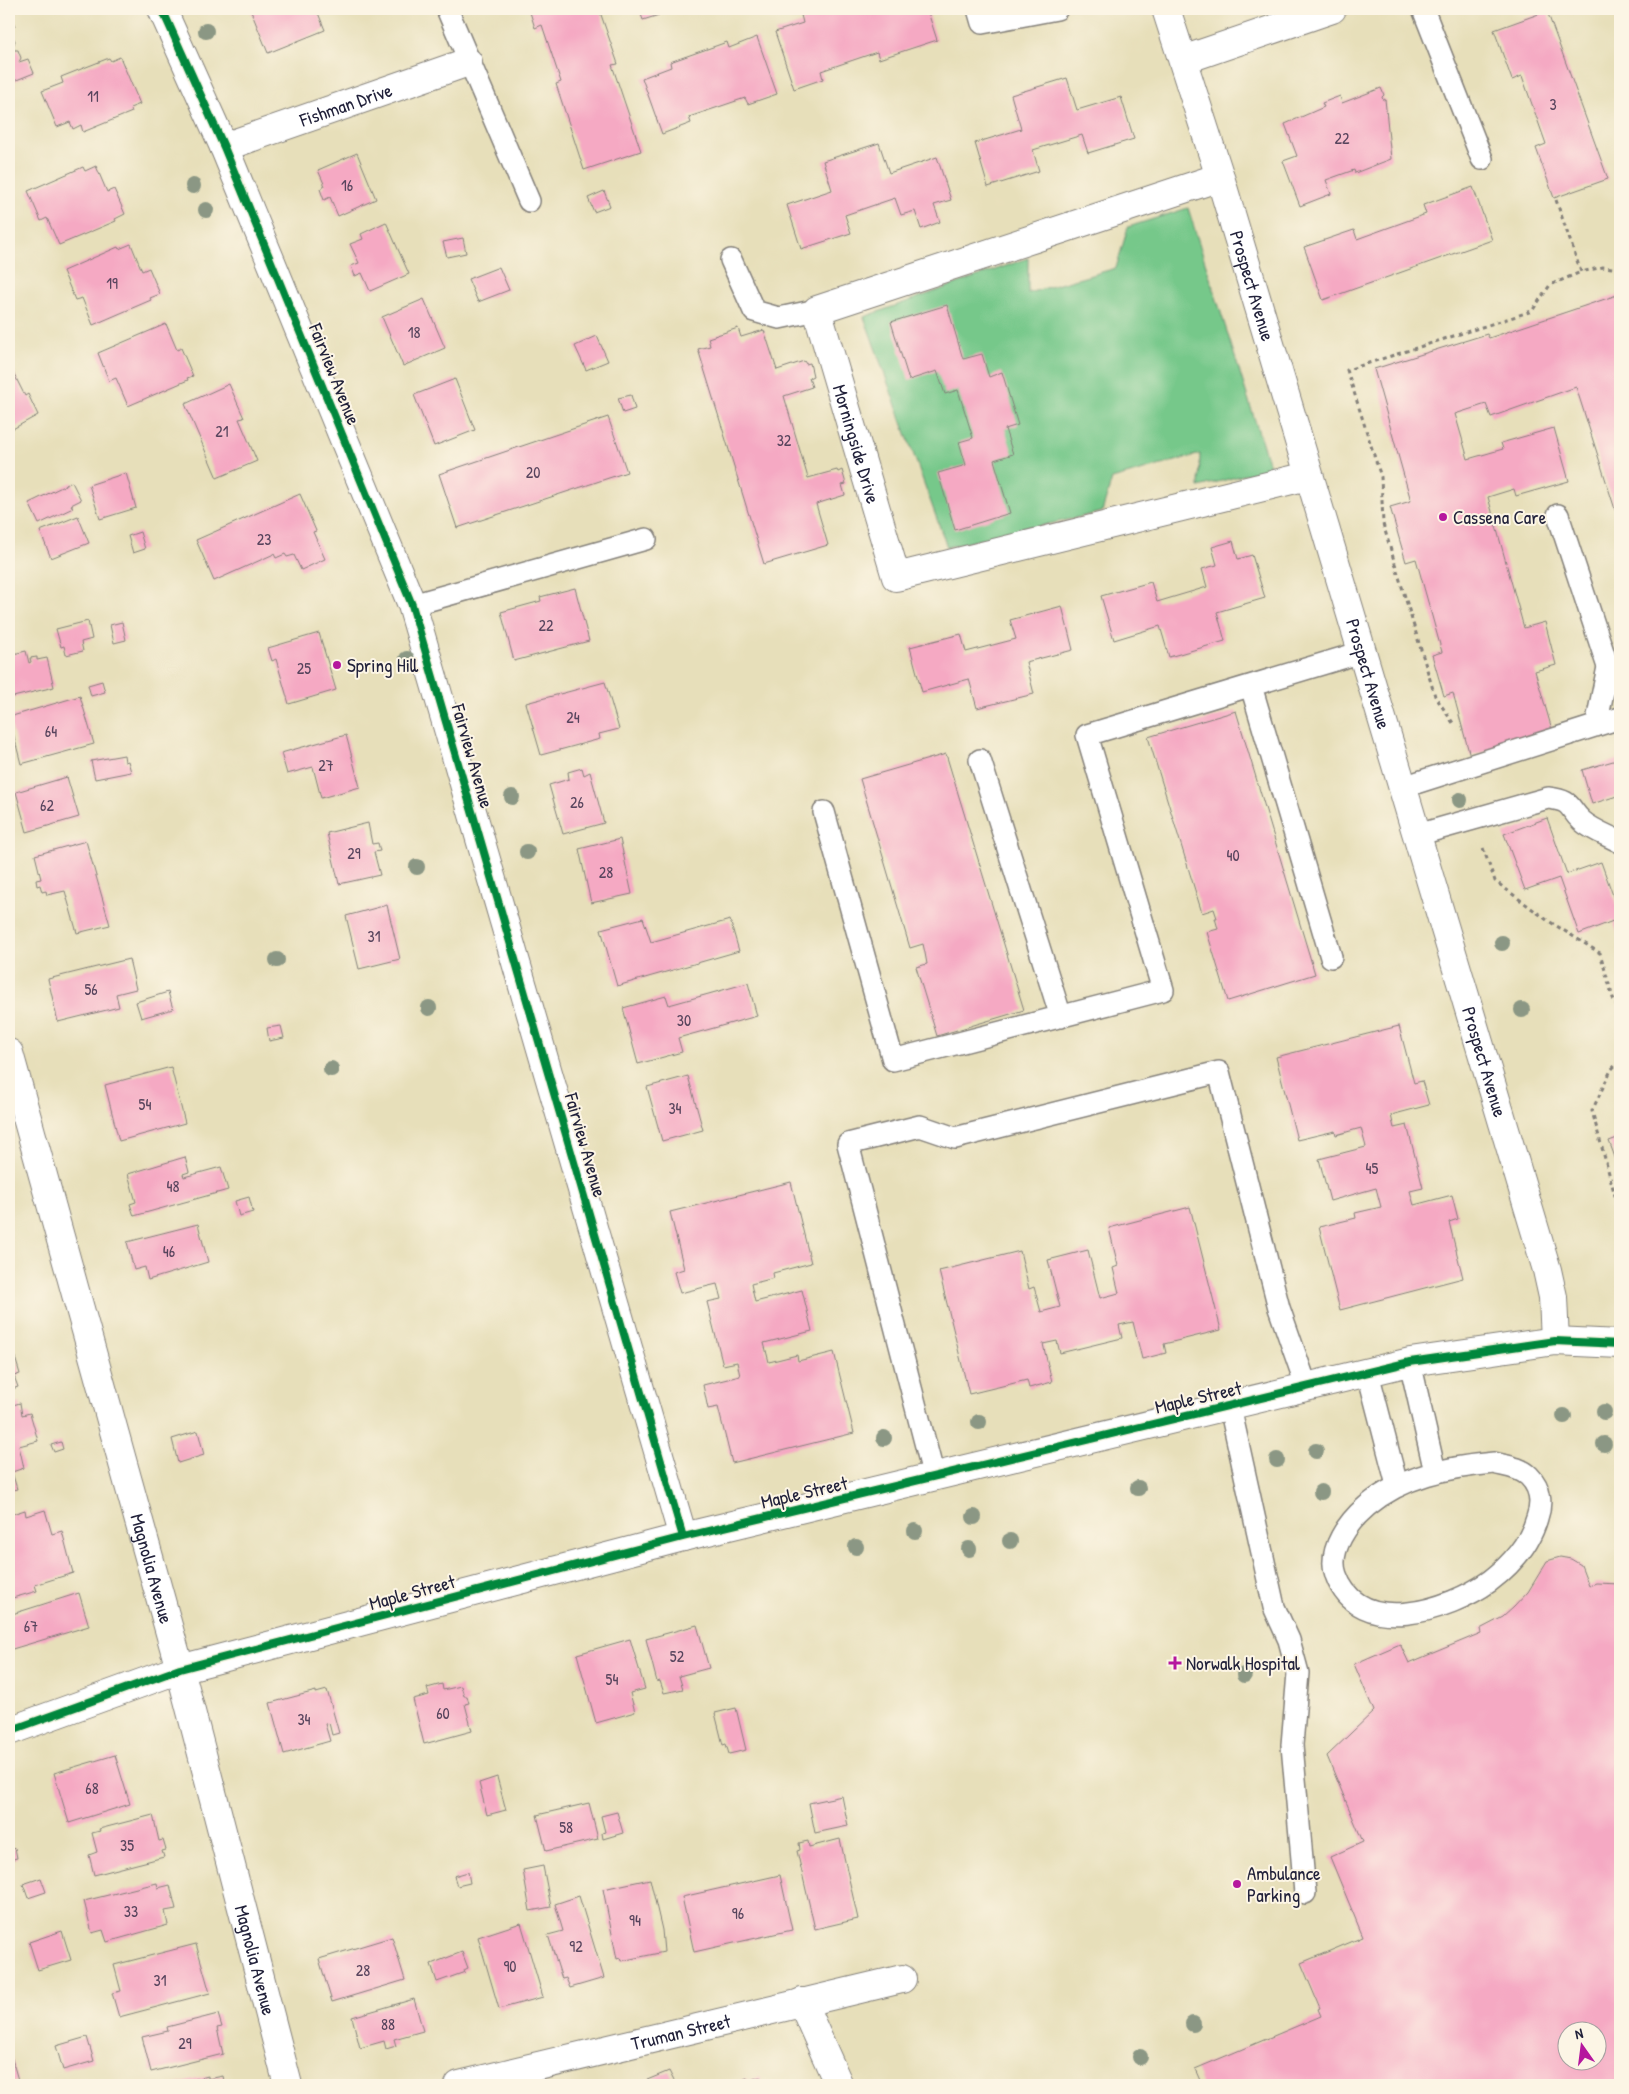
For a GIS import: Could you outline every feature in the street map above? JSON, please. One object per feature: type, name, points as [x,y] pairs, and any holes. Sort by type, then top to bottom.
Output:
[{"type":"street","name":"Fairview Avenue","points":[[162,9],[224,147],[412,605],[683,1537]]},
{"type":"street","name":"Prospect Avenue","points":[[1166,9],[1220,178],[1547,1270],[1553,1297],[1555,1341]]},
{"type":"street","points":[[1183,60],[1332,9]]},
{"type":"street","name":"Fishman Drive","points":[[224,147],[468,62]]},
{"type":"street","points":[[817,310],[1220,178]]},
{"type":"street","name":"Morningside Drive","points":[[817,310],[896,577],[1308,476]]},
{"type":"street","name":"Magnolia Avenue","points":[[9,1053],[180,1669],[288,2085]]},
{"type":"street","name":"Maple Street","points":[[9,1731],[180,1669],[683,1537],[1230,1407],[1410,1362],[1555,1341],[1620,1344]]},
{"type":"street","name":"Truman Street","points":[[459,2085],[802,2002],[902,1980]]},
{"type":"street","points":[[802,2002],[839,2085]]},
{"type":"lane","points":[[447,9],[468,62],[529,201]]},
{"type":"lane","points":[[978,9],[982,23],[1057,9]]},
{"type":"lane","points":[[1423,9],[1482,159]]},
{"type":"lane","points":[[731,260],[754,311],[779,318],[817,310]]},
{"type":"lane","points":[[1558,515],[1608,667],[1596,726]]},
{"type":"lane","points":[[412,605],[646,539]]},
{"type":"lane","points":[[824,812],[893,1060],[1163,990],[1087,735],[1362,652]]},
{"type":"lane","points":[[1251,686],[1331,957]]},
{"type":"lane","points":[[1403,787],[1620,718]]},
{"type":"lane","points":[[980,760],[1061,1016]]},
{"type":"lane","points":[[1417,835],[1548,798],[1559,799],[1572,807],[1582,821],[1620,842]]},
{"type":"lane","points":[[934,1477],[848,1144],[920,1126],[955,1138],[1219,1072],[1279,1308],[1307,1388]]},
{"type":"lane","points":[[1410,1362],[1435,1472]]},
{"type":"lane","points":[[1368,1373],[1397,1485]]},
{"type":"lane","points":[[1230,1407],[1274,1607],[1289,1640],[1298,1673],[1292,1746],[1305,1893]]},
{"type":"lane","points":[[1494,1463],[1517,1469],[1529,1476],[1538,1491],[1541,1504],[1536,1524],[1526,1543],[1510,1562],[1490,1580],[1467,1595],[1440,1607],[1408,1613],[1379,1612],[1365,1608],[1351,1598],[1339,1584],[1334,1569],[1334,1554],[1344,1532],[1356,1514],[1377,1497],[1397,1485],[1435,1472],[1464,1466],[1494,1463]]},
{"type":"path","points":[[1556,200],[1581,272]]},
{"type":"path","points":[[1453,723],[1435,696],[1383,524],[1381,477],[1347,370],[1532,312],[1550,285],[1581,272],[1603,267],[1620,269]]},
{"type":"path","points":[[1473,819],[1495,882],[1547,920],[1600,953],[1613,998],[1620,1012]]},
{"type":"path","points":[[1620,1060],[1611,1070],[1592,1111],[1620,1214]]},
{"type":"green space","points":[[1188,208],[1270,468],[1199,487],[1200,454],[1112,479],[1102,512],[947,547],[864,317],[1028,258],[1028,293],[1116,268],[1128,227]]},
{"type":"building","points":[[250,9],[327,9],[318,13],[325,30],[268,53]]},
{"type":"building","points":[[529,9],[599,9],[618,64],[612,65],[641,151],[584,170],[556,84],[561,82],[542,25],[535,28]]},
{"type":"building","points":[[639,9],[657,9],[659,15],[643,20]]},
{"type":"building","points":[[821,9],[927,9],[937,40],[879,59],[877,52],[821,71],[823,79],[794,89],[775,32],[803,23],[801,15]]},
{"type":"building","points":[[1547,11],[1608,179],[1554,198],[1536,148],[1546,144],[1522,76],[1512,80],[1494,30]]},
{"type":"building","points":[[9,16],[15,26],[9,28]]},
{"type":"building","points":[[9,31],[15,41],[14,50],[18,50],[21,58],[19,62],[28,59],[34,73],[9,83]]},
{"type":"building","points":[[757,37],[777,94],[748,104],[745,98],[689,117],[691,123],[662,134],[642,78],[671,67],[670,62],[727,42],[729,48]]},
{"type":"building","points":[[120,57],[140,104],[130,108],[132,112],[83,132],[81,125],[73,129],[70,122],[57,127],[42,91],[63,83],[61,77],[109,58],[111,61]]},
{"type":"building","points":[[1067,78],[1077,110],[1121,97],[1134,139],[1088,153],[1082,135],[1033,150],[1039,171],[988,187],[975,143],[1021,129],[1011,95]]},
{"type":"building","points":[[1381,88],[1384,95],[1382,97],[1383,100],[1385,99],[1391,159],[1355,173],[1354,170],[1326,180],[1331,194],[1300,206],[1283,161],[1297,156],[1285,124],[1324,107],[1322,103],[1340,96],[1342,103]]},
{"type":"building","points":[[879,143],[889,173],[937,157],[951,200],[934,205],[940,222],[921,229],[915,211],[901,215],[895,198],[845,215],[851,233],[801,249],[787,205],[832,190],[823,161]]},
{"type":"building","points":[[357,153],[376,199],[338,216],[330,197],[324,200],[320,189],[325,186],[318,170]]},
{"type":"building","points":[[96,166],[107,192],[114,189],[125,214],[115,219],[116,221],[59,245],[47,218],[41,221],[28,191],[83,167],[85,171]]},
{"type":"building","points":[[1473,187],[1492,240],[1323,300],[1304,247],[1354,230],[1357,239],[1426,214],[1423,205]]},
{"type":"building","points":[[604,191],[610,206],[594,212],[588,198]]},
{"type":"building","points":[[386,222],[409,274],[370,291],[362,273],[355,276],[351,266],[359,263],[350,244],[363,239],[361,234]]},
{"type":"building","points":[[463,238],[466,253],[447,257],[443,242]]},
{"type":"building","points":[[131,244],[142,271],[149,268],[160,294],[150,298],[151,300],[93,325],[82,298],[75,300],[63,271],[118,247],[119,249]]},
{"type":"building","points":[[499,267],[509,290],[478,302],[468,279]]},
{"type":"building","name":"Cassena Care","points":[[1620,294],[1620,525],[1576,387],[1491,417],[1486,404],[1455,414],[1468,459],[1503,449],[1501,443],[1554,428],[1569,481],[1516,496],[1514,489],[1488,497],[1524,628],[1545,622],[1556,665],[1535,671],[1553,733],[1470,756],[1453,693],[1444,696],[1432,655],[1442,652],[1416,559],[1406,562],[1390,507],[1411,501],[1374,369],[1487,334],[1489,338]]},
{"type":"building","points":[[424,299],[445,348],[403,366],[382,317]]},
{"type":"building","points":[[947,305],[963,359],[982,354],[989,377],[1002,372],[1018,425],[1005,429],[1013,454],[994,460],[1010,513],[955,530],[938,473],[966,465],[959,442],[973,438],[958,390],[945,394],[937,371],[909,380],[891,322]]},
{"type":"building","points":[[166,324],[177,350],[181,348],[193,376],[187,378],[188,380],[128,406],[116,378],[109,381],[98,353]]},
{"type":"building","points":[[738,328],[741,337],[764,330],[777,370],[804,361],[806,364],[810,363],[813,376],[809,378],[812,387],[784,396],[808,478],[842,470],[846,484],[842,485],[845,495],[816,504],[828,545],[764,564],[698,349],[710,346],[708,338]]},
{"type":"building","points":[[597,336],[608,361],[586,370],[575,346]]},
{"type":"building","points":[[11,368],[25,396],[28,394],[38,415],[9,431],[9,369]]},
{"type":"building","points":[[455,379],[475,430],[434,446],[414,395]]},
{"type":"building","points":[[229,384],[244,418],[239,419],[257,461],[217,478],[185,404]]},
{"type":"building","points":[[631,395],[635,409],[623,413],[618,398]]},
{"type":"building","points":[[608,417],[627,472],[457,528],[439,474]]},
{"type":"building","points":[[126,473],[136,508],[100,519],[89,485]]},
{"type":"building","points":[[72,482],[81,500],[71,505],[73,508],[39,524],[29,503]]},
{"type":"building","points":[[300,494],[316,531],[313,532],[325,559],[301,570],[294,555],[287,557],[285,554],[276,558],[274,554],[214,581],[196,540]]},
{"type":"building","points":[[78,516],[89,543],[51,558],[40,531]]},
{"type":"building","points":[[140,532],[145,549],[133,553],[128,536]]},
{"type":"building","points":[[1233,541],[1238,559],[1252,555],[1265,598],[1217,612],[1225,641],[1169,657],[1160,626],[1114,640],[1101,596],[1151,582],[1157,602],[1207,587],[1202,569],[1217,565],[1212,547]]},
{"type":"building","points":[[575,588],[589,641],[514,661],[501,612],[541,601],[540,597]]},
{"type":"building","points":[[1062,606],[1073,650],[1026,662],[1034,694],[977,708],[969,679],[922,692],[910,647],[961,634],[966,652],[1016,639],[1010,620]]},
{"type":"building","points":[[88,621],[92,639],[81,642],[83,651],[66,655],[64,646],[61,647],[56,629]]},
{"type":"building","points":[[122,622],[126,640],[114,643],[110,625]]},
{"type":"building","points":[[319,633],[336,690],[289,704],[276,659],[272,661],[268,648]]},
{"type":"building","points":[[26,651],[29,663],[31,662],[30,658],[37,657],[37,660],[47,658],[54,687],[9,698],[9,655]]},
{"type":"building","points":[[102,681],[105,692],[91,696],[88,685]]},
{"type":"building","points":[[605,682],[619,729],[599,734],[600,739],[541,755],[526,703]]},
{"type":"building","points":[[80,696],[94,744],[21,764],[9,717]]},
{"type":"building","points":[[1236,711],[1315,974],[1228,1001],[1207,932],[1218,929],[1215,918],[1217,918],[1214,909],[1202,913],[1148,737]]},
{"type":"building","points":[[346,735],[360,787],[321,798],[313,767],[287,774],[281,753]]},
{"type":"building","points":[[946,754],[1024,1010],[937,1036],[916,967],[927,964],[923,944],[910,948],[860,779]]},
{"type":"building","points":[[124,755],[125,762],[128,761],[131,772],[95,779],[91,761]]},
{"type":"building","points":[[1620,759],[1620,795],[1592,804],[1582,770]]},
{"type":"building","points":[[582,768],[584,775],[590,772],[604,823],[563,834],[549,785],[569,779],[568,772]]},
{"type":"building","points":[[67,777],[79,817],[27,832],[16,792]]},
{"type":"building","points":[[1547,818],[1567,874],[1601,862],[1620,915],[1620,940],[1613,921],[1579,934],[1559,878],[1525,890],[1504,834]]},
{"type":"building","points":[[368,823],[372,844],[378,843],[380,851],[374,852],[380,875],[339,884],[327,833]]},
{"type":"building","points":[[620,839],[632,894],[591,903],[579,849]]},
{"type":"building","points":[[86,841],[110,925],[77,933],[65,891],[47,895],[46,891],[42,892],[40,885],[37,886],[36,880],[41,879],[35,855]]},
{"type":"building","points":[[387,905],[400,959],[359,969],[346,916]]},
{"type":"building","points":[[643,918],[651,942],[730,920],[739,951],[617,986],[601,929]]},
{"type":"building","points":[[129,959],[136,989],[116,994],[119,1007],[58,1022],[48,979]]},
{"type":"building","points":[[748,983],[757,1016],[678,1038],[682,1052],[638,1064],[623,1008],[666,996],[669,1005]]},
{"type":"building","points":[[168,992],[173,1009],[141,1018],[136,1002]]},
{"type":"building","points":[[281,1026],[284,1038],[269,1041],[267,1028]]},
{"type":"building","points":[[1399,1026],[1414,1083],[1422,1081],[1429,1105],[1391,1115],[1394,1128],[1407,1125],[1423,1188],[1410,1191],[1414,1205],[1452,1195],[1458,1219],[1449,1222],[1463,1278],[1340,1310],[1319,1227],[1356,1218],[1355,1213],[1381,1207],[1376,1188],[1330,1201],[1319,1159],[1366,1147],[1361,1128],[1336,1135],[1335,1131],[1297,1140],[1276,1057]]},
{"type":"building","points":[[171,1067],[185,1123],[119,1141],[105,1085]]},
{"type":"building","points":[[688,1076],[703,1130],[662,1141],[647,1087]]},
{"type":"building","points":[[1620,1137],[1620,1171],[1609,1141]]},
{"type":"building","points":[[185,1157],[189,1172],[183,1174],[184,1177],[221,1167],[228,1190],[134,1216],[130,1204],[136,1202],[128,1174]]},
{"type":"building","points":[[791,1182],[811,1263],[773,1273],[774,1278],[751,1284],[755,1302],[802,1290],[812,1331],[764,1343],[769,1362],[797,1355],[798,1361],[834,1352],[854,1433],[732,1463],[718,1407],[708,1409],[703,1385],[740,1376],[737,1362],[723,1365],[707,1302],[721,1299],[717,1284],[680,1293],[674,1272],[684,1269],[670,1212]]},
{"type":"building","points":[[249,1197],[253,1212],[239,1216],[235,1201]]},
{"type":"building","points":[[1190,1207],[1221,1330],[1164,1344],[1166,1353],[1142,1359],[1133,1322],[1119,1325],[1122,1338],[1060,1353],[1057,1341],[1043,1344],[1052,1382],[1029,1388],[1027,1380],[969,1394],[939,1271],[1020,1251],[1029,1289],[1034,1287],[1041,1312],[1060,1307],[1048,1260],[1088,1250],[1100,1298],[1119,1293],[1113,1268],[1118,1266],[1109,1228]]},
{"type":"building","points":[[198,1224],[208,1262],[148,1280],[145,1267],[134,1270],[127,1242]]},
{"type":"building","points":[[11,1344],[20,1374],[14,1376],[18,1387],[9,1390],[9,1345]]},
{"type":"building","points":[[20,1403],[22,1415],[30,1413],[38,1441],[19,1446],[24,1468],[12,1472],[17,1489],[9,1491],[9,1406]]},
{"type":"building","points":[[198,1431],[204,1455],[178,1463],[172,1439]]},
{"type":"building","points":[[61,1442],[63,1449],[54,1452],[51,1445]]},
{"type":"building","points":[[25,1510],[26,1516],[45,1510],[52,1534],[62,1531],[73,1573],[35,1585],[37,1591],[9,1599],[9,1515]]},
{"type":"building","points":[[1560,1557],[1571,1559],[1581,1565],[1589,1586],[1596,1583],[1620,1584],[1620,2085],[1202,2085],[1195,2069],[1321,2016],[1318,2009],[1320,2008],[1301,1963],[1363,1937],[1330,1857],[1363,1842],[1327,1756],[1374,1711],[1354,1664],[1400,1644],[1409,1663],[1481,1633],[1480,1629],[1503,1617],[1528,1592],[1547,1561]]},
{"type":"building","points":[[79,1593],[89,1626],[9,1650],[9,1615]]},
{"type":"building","points":[[697,1625],[709,1668],[679,1676],[683,1689],[664,1693],[660,1681],[657,1682],[646,1639]]},
{"type":"building","points":[[630,1639],[645,1689],[630,1693],[635,1712],[596,1723],[577,1654]]},
{"type":"building","points":[[442,1684],[443,1690],[461,1686],[464,1696],[467,1696],[469,1703],[465,1704],[472,1731],[424,1744],[413,1699],[429,1695],[427,1688]]},
{"type":"building","points":[[327,1690],[339,1733],[332,1735],[329,1723],[325,1724],[330,1741],[284,1754],[270,1703]]},
{"type":"building","points":[[736,1708],[746,1750],[729,1754],[726,1744],[723,1745],[715,1713]]},
{"type":"building","points":[[115,1755],[130,1804],[69,1823],[54,1773]]},
{"type":"building","points":[[497,1777],[506,1810],[487,1815],[479,1783]]},
{"type":"building","points":[[842,1796],[848,1826],[815,1833],[809,1803]]},
{"type":"building","points":[[589,1803],[598,1839],[546,1851],[537,1815]]},
{"type":"building","points":[[617,1812],[623,1833],[603,1839],[602,1833],[605,1832],[601,1816]]},
{"type":"building","points":[[153,1815],[159,1841],[163,1840],[166,1850],[162,1851],[164,1857],[94,1875],[89,1855],[97,1852],[92,1833],[100,1831],[99,1829]]},
{"type":"building","points":[[840,1839],[858,1919],[815,1929],[797,1851],[800,1850],[799,1843],[808,1841],[809,1847]]},
{"type":"building","points":[[15,1848],[17,1858],[9,1860],[9,1850]]},
{"type":"building","points":[[543,1866],[551,1907],[530,1911],[523,1870]]},
{"type":"building","points":[[468,1872],[470,1883],[457,1886],[454,1876]]},
{"type":"building","points":[[780,1875],[792,1930],[694,1952],[682,1897]]},
{"type":"building","points":[[41,1878],[46,1892],[28,1898],[23,1884]]},
{"type":"building","points":[[650,1879],[662,1930],[664,1952],[621,1961],[620,1958],[617,1959],[603,1889]]},
{"type":"building","points":[[157,1883],[158,1888],[170,1885],[176,1909],[165,1911],[168,1925],[107,1942],[103,1930],[92,1933],[84,1901]]},
{"type":"building","points":[[579,1896],[604,1978],[570,1988],[566,1978],[562,1979],[548,1935],[563,1931],[555,1904]]},
{"type":"building","points":[[521,1923],[543,1997],[499,2009],[478,1937]]},
{"type":"building","points":[[62,1931],[71,1960],[38,1970],[29,1942]]},
{"type":"building","points":[[392,1937],[405,1980],[332,2002],[319,1959]]},
{"type":"building","points":[[196,1944],[210,1993],[119,2017],[112,1993],[121,1991],[114,1965]]},
{"type":"building","points":[[462,1952],[468,1968],[464,1970],[465,1972],[437,1982],[431,1964]]},
{"type":"building","points":[[414,1999],[423,2031],[394,2039],[396,2046],[386,2049],[384,2041],[360,2048],[352,2017]]},
{"type":"building","points":[[218,2014],[222,2027],[217,2028],[223,2054],[151,2072],[142,2037],[168,2031],[167,2027]]},
{"type":"building","points":[[87,2037],[94,2061],[63,2070],[56,2046]]},
{"type":"building","points":[[9,2049],[18,2080],[9,2083]]},
{"type":"building","points":[[669,2071],[676,2085],[635,2085]]},
{"type":"building","points":[[208,2076],[208,2079],[223,2076],[225,2085],[175,2085]]},
{"type":"building","points":[[760,2077],[763,2085],[730,2085],[747,2078],[748,2081]]},
{"type":"cycle path","points":[[162,9],[224,147],[412,605],[683,1537]]},
{"type":"cycle path","points":[[9,1731],[180,1669],[683,1537],[1410,1362],[1555,1341],[1620,1344]]},
{"type":"place","name":"Cassena Care","points":[[1443,517]]},
{"type":"place","name":"Spring Hill","points":[[337,665]]},
{"type":"place","name":"Norwalk Hospital","points":[[1175,1663]]},
{"type":"place","name":"Ambulance Parking","points":[[1237,1884]]}]
